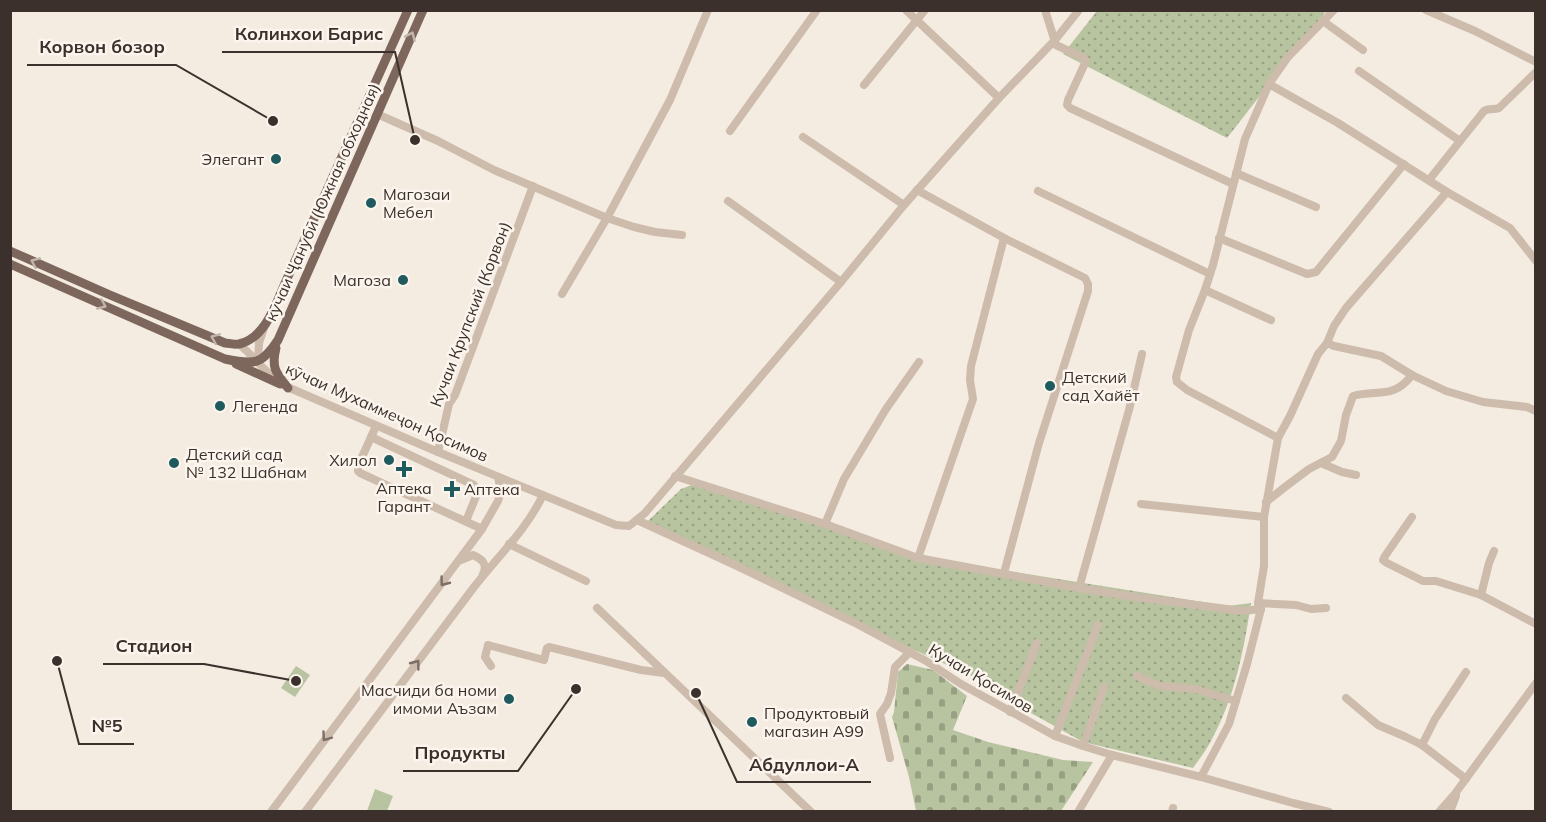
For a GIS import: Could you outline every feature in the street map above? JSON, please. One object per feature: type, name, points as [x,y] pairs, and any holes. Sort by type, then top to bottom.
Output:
[{"type":"main road","name":"кӯчаи Ҷанубӣ (Южная обходная)","points":[[265,325],[408,10]]},
{"type":"main road","name":"кӯчаи Ҷанубӣ (Южная обходная)","points":[[278,340],[423,10]]},
{"type":"main road","name":"кӯчаи Мухаммеҷон Қосимов","points":[[10,251],[225,343],[239,344]]},
{"type":"main road","points":[[10,264],[284,386]]},
{"type":"main road","points":[[239,344],[256,336],[265,325]]},
{"type":"main road","points":[[225,359],[243,363],[258,362],[269,353],[278,340]]},
{"type":"main road","points":[[278,340],[273,360],[275,372],[284,386]]},
{"type":"street","points":[[562,294],[607,218],[670,100],[708,10]]},
{"type":"street","points":[[730,131],[817,10]]},
{"type":"street","points":[[906,10],[999,98]]},
{"type":"street","points":[[864,85],[924,10]]},
{"type":"street","points":[[1045,10],[1056,45],[1086,61],[1068,100],[1067,105],[1070,108],[1233,184]]},
{"type":"street","points":[[498,477],[616,525],[629,526],[637,520],[917,190],[1079,10]]},
{"type":"street","points":[[1278,438],[1187,390],[1177,382],[1176,377],[1189,330],[1210,274],[1245,139],[1269,84],[1288,57],[1334,10]]},
{"type":"street","points":[[1426,10],[1475,31],[1536,62]]},
{"type":"street","points":[[1323,21],[1363,50]]},
{"type":"street","points":[[1359,71],[1460,141]]},
{"type":"street","points":[[1429,180],[1484,111],[1489,108],[1499,108],[1536,72]]},
{"type":"street","points":[[1269,84],[1338,123],[1474,209],[1505,224],[1536,261]]},
{"type":"street","points":[[377,114],[495,170],[607,218],[645,229],[682,235]]},
{"type":"street","points":[[803,137],[904,205]]},
{"type":"street","points":[[1219,238],[1307,274],[1316,272],[1404,164]]},
{"type":"street","points":[[1236,173],[1316,207]]},
{"type":"street","name":"Кучаи Крупский (Корвон)","points":[[438,452],[449,404],[455,395],[533,186]]},
{"type":"street","points":[[917,190],[1004,238],[1084,278],[1088,284],[1088,291],[1039,443],[1004,573]]},
{"type":"street","points":[[1038,191],[1210,274]]},
{"type":"street","points":[[1201,777],[1229,724],[1247,664],[1259,606],[1264,566],[1264,517],[1278,438],[1318,354],[1327,343],[1334,326],[1346,308],[1447,192]]},
{"type":"street","points":[[728,201],[841,282]]},
{"type":"street","points":[[918,558],[973,399],[970,380],[971,366],[1004,238]]},
{"type":"street","points":[[1205,290],[1271,320]]},
{"type":"street","points":[[258,362],[259,343],[265,325]]},
{"type":"street","points":[[1327,343],[1381,356],[1412,375],[1446,391],[1482,402],[1527,407],[1536,411]]},
{"type":"street","name":"кӯчаи Мухаммеҷон Қосимов","points":[[239,344],[266,372],[284,386],[498,477],[501,492],[482,529],[460,560],[271,812]]},
{"type":"street","points":[[1079,588],[1142,354]]},
{"type":"street","points":[[825,524],[844,479],[886,409],[919,362]]},
{"type":"street","points":[[1266,502],[1309,469],[1332,456],[1341,441],[1346,414],[1353,396],[1390,393],[1406,383],[1412,375]]},
{"type":"street","points":[[376,426],[358,466],[360,473],[482,529]]},
{"type":"street","points":[[371,437],[474,485],[477,494],[466,521]]},
{"type":"street","points":[[1321,463],[1356,475]]},
{"type":"street","points":[[675,476],[825,524],[918,558],[1079,588],[1242,611],[1259,606],[1296,605],[1311,609],[1326,608]]},
{"type":"street","points":[[305,812],[481,578],[523,527],[539,505],[543,495]]},
{"type":"street","points":[[1141,504],[1264,517]]},
{"type":"street","points":[[1412,517],[1383,560],[1423,581],[1436,581],[1481,595],[1536,624]]},
{"type":"street","name":"Кучаи Қосимов","points":[[637,520],[746,570],[910,652],[1055,736],[1112,755],[1329,812]]},
{"type":"street","points":[[509,544],[586,581]]},
{"type":"street","points":[[1481,595],[1494,551]]},
{"type":"street","points":[[460,560],[473,555],[481,558],[484,571],[481,578]]},
{"type":"street","points":[[597,608],[811,812]]},
{"type":"street","points":[[1055,736],[1098,625]]},
{"type":"street","points":[[1010,712],[1037,643]]},
{"type":"street","points":[[491,666],[486,657],[488,645],[544,660],[549,646],[641,670],[664,673]]},
{"type":"street","points":[[890,758],[880,714],[891,693],[896,667],[910,652]]},
{"type":"street","points":[[1422,746],[1435,719],[1466,672]]},
{"type":"street","points":[[1137,676],[1160,686],[1195,689],[1236,701]]},
{"type":"street","points":[[1439,812],[1536,683]]},
{"type":"street","points":[[1083,746],[1104,687]]},
{"type":"street","points":[[1346,698],[1378,725],[1422,746],[1466,779]]},
{"type":"street","points":[[1078,812],[1112,755]]},
{"type":"street","points":[[1450,812],[1457,791]]},
{"type":"green space","points":[[1097,11],[1326,11],[1227,138],[1063,54]]},
{"type":"green space","points":[[697,483],[915,556],[1228,606],[1251,603],[1238,672],[1221,721],[1209,745],[1193,768],[1083,742],[1022,708],[996,687],[859,625],[647,522],[681,489]]},
{"type":"green space","points":[[907,664],[933,670],[967,696],[953,730],[988,742],[1063,760],[1093,762],[1061,811],[916,811],[892,717],[898,672]]},
{"type":"green space","points":[[296,666],[310,675],[295,697],[281,688]]},
{"type":"green space","points":[[375,789],[393,796],[387,811],[367,811]]},
{"type":"place","name":"Корвон бозор","points":[[273,121]]},
{"type":"place","name":"Колинхои Барис","points":[[415,140]]},
{"type":"place","name":"Элегант","points":[[276,159]]},
{"type":"place","name":"Магозаи Мебел","points":[[371,203]]},
{"type":"place","name":"Магоза","points":[[403,280]]},
{"type":"place","name":"Детский сад Хайёт","points":[[1050,386]]},
{"type":"place","name":"Легенда","points":[[220,406]]},
{"type":"place","name":"Хилол","points":[[389,460]]},
{"type":"place","name":"Детский сад № 132 Шабнам","points":[[174,463]]},
{"type":"place","name":"Аптека Гарант","points":[[404,469]]},
{"type":"place","name":"Аптека","points":[[452,489]]},
{"type":"place","name":"№5","points":[[57,661]]},
{"type":"place","name":"Стадион","points":[[296,681]]},
{"type":"place","name":"Продукты","points":[[576,689]]},
{"type":"place","name":"Абдуллои-А","points":[[696,693]]},
{"type":"place","name":"Масчиди ба номи имоми Аъзам","points":[[509,699]]},
{"type":"place","name":"Продуктовый магазин А99","points":[[752,722]]}]
